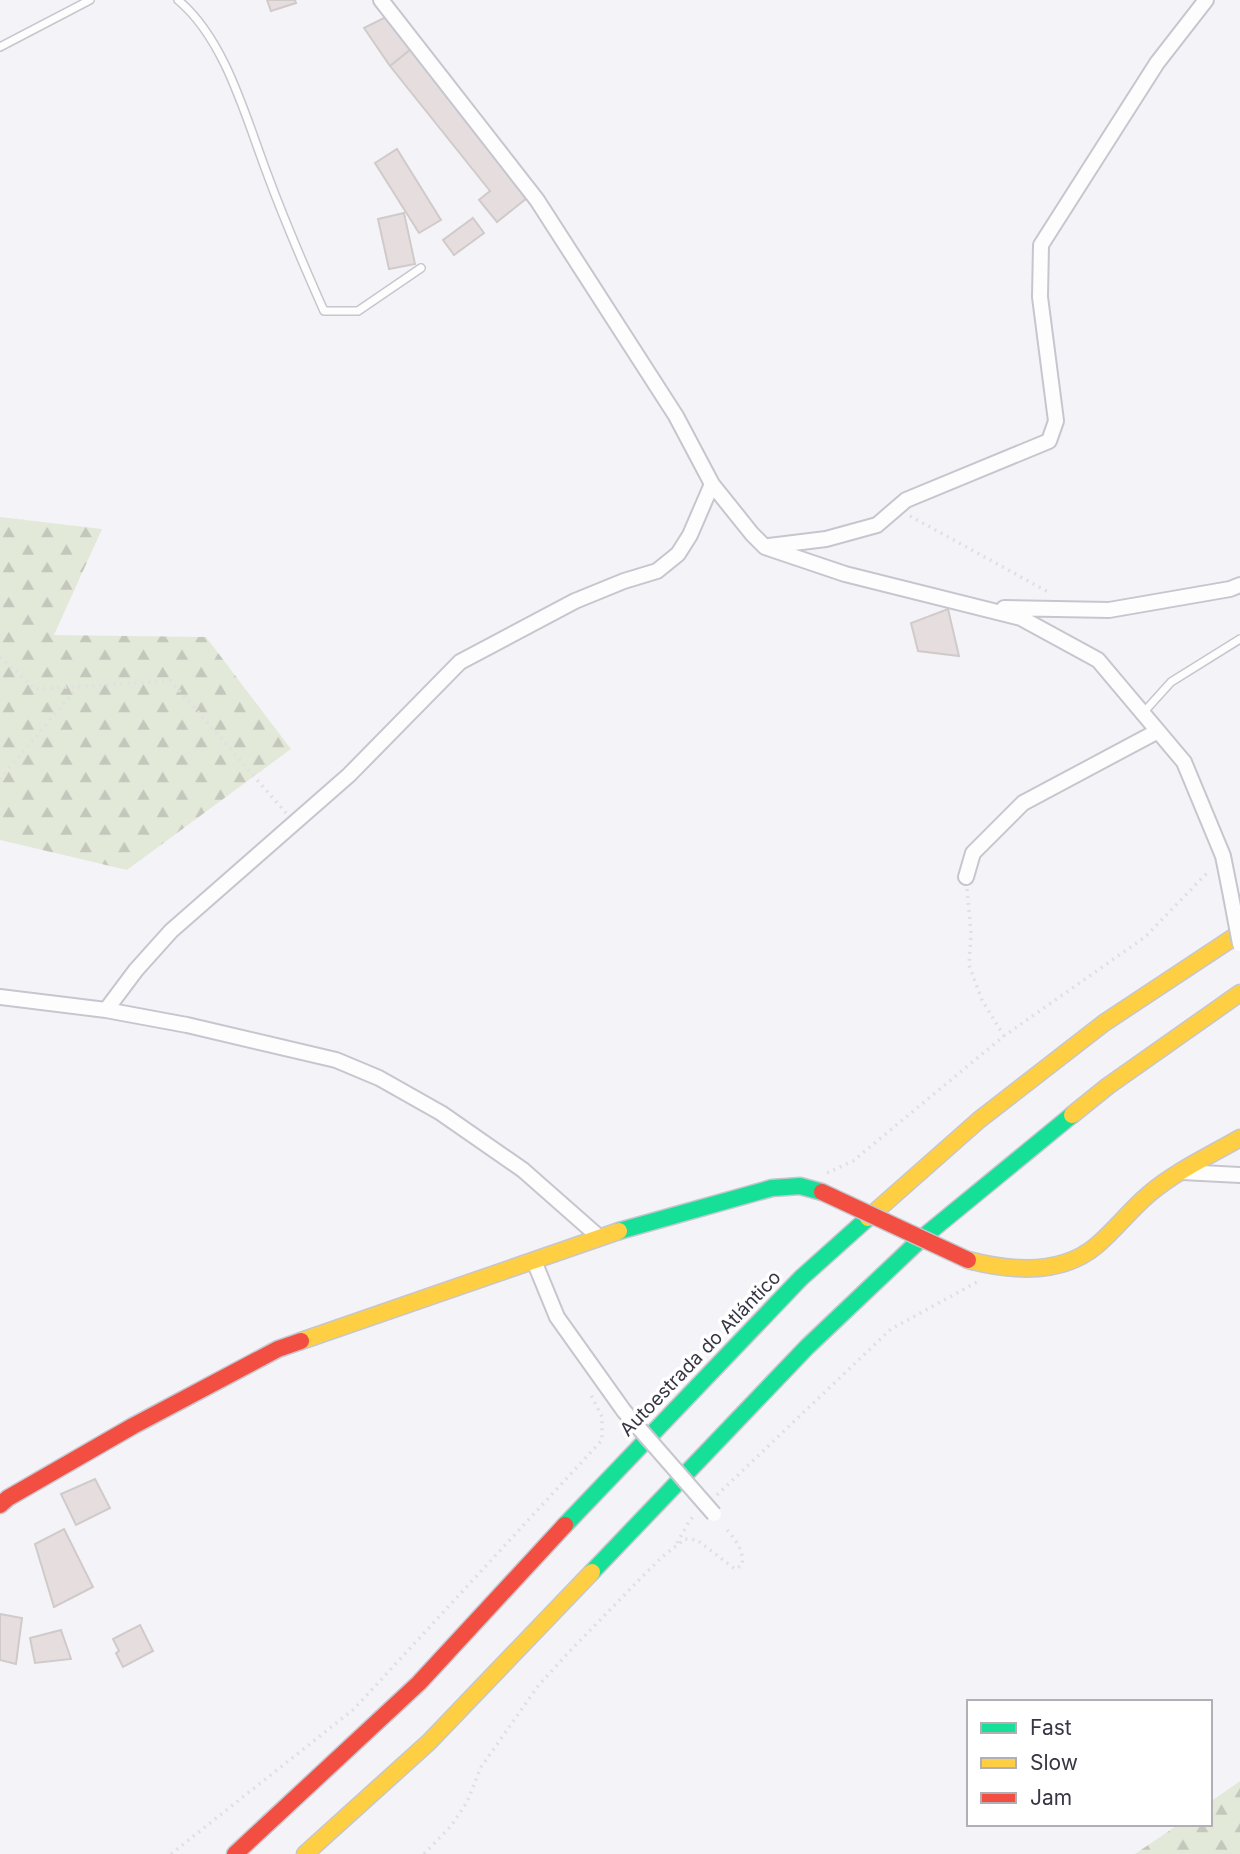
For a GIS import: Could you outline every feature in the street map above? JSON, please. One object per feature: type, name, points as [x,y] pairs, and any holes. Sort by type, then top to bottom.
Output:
[{"type":"main road","name":"Autoestrada do Atlántico","points":[[235,1854],[419,1683],[635,1450],[801,1278],[979,1119],[1104,1023],[1240,933]]},
{"type":"main road","points":[[305,1854],[429,1742],[807,1347],[922,1238],[1108,1086],[1240,993]]},
{"type":"main road","points":[[0,1505],[132,1426],[278,1349],[599,1237],[745,1194],[800,1186],[822,1192],[968,1259],[1002,1268],[1050,1267],[1083,1256],[1146,1196],[1180,1172],[1240,1138]]},
{"type":"street","points":[[382,0],[537,200],[676,416],[712,484],[765,547],[845,574],[1021,618],[1098,660],[1184,762],[1223,856],[1240,944]]},
{"type":"street","points":[[765,547],[826,539],[877,524],[906,500],[1049,441],[1056,421],[1040,298],[1041,245],[1157,63],[1206,0]]},
{"type":"street","points":[[106,1010],[136,970],[172,931],[349,775],[460,662],[575,601],[657,570],[678,554],[690,536],[712,484]]},
{"type":"street","points":[[978,607],[1109,610],[1230,589],[1240,584]]},
{"type":"street","points":[[966,877],[973,853],[1023,803],[1158,731]]},
{"type":"street","points":[[0,997],[106,1010],[187,1025],[336,1060],[379,1078],[440,1113],[523,1170],[599,1237]]},
{"type":"street","points":[[1180,1172],[1240,1175]]},
{"type":"street","points":[[534,1261],[557,1317],[624,1411],[714,1514]]},
{"type":"lane","points":[[0,47],[90,0]]},
{"type":"lane","points":[[178,0],[194,13],[224,63],[293,241],[324,311],[358,311],[421,268]]},
{"type":"lane","points":[[1143,713],[1171,682],[1240,639]]},
{"type":"path","points":[[896,508],[1037,584],[1074,609]]},
{"type":"path","points":[[0,657],[35,689],[171,681],[294,821]]},
{"type":"path","points":[[0,779],[78,687]]},
{"type":"path","points":[[800,1186],[853,1161],[1004,1036],[1145,937],[1223,856]]},
{"type":"path","points":[[966,877],[971,933],[969,965],[982,1000],[1004,1036]]},
{"type":"path","points":[[716,1496],[891,1329],[1002,1268]]},
{"type":"path","points":[[171,1854],[354,1709],[602,1440],[601,1417],[590,1392]]},
{"type":"path","points":[[676,1545],[690,1520],[699,1512]]},
{"type":"path","points":[[424,1854],[451,1826],[467,1802],[481,1767],[538,1686],[676,1545],[685,1539],[697,1540],[735,1569],[742,1565],[744,1559],[741,1550],[714,1514]]},
{"type":"green space","points":[[0,517],[102,529],[54,635],[206,637],[291,749],[127,870],[0,840]]},
{"type":"green space","points":[[1240,1781],[1240,1854],[1135,1854],[1176,1826],[1212,1826],[1212,1801]]},
{"type":"building","points":[[267,0],[295,0],[296,3],[271,11]]},
{"type":"building","points":[[386,17],[411,49],[390,66],[364,28]]},
{"type":"building","points":[[411,49],[527,198],[497,222],[479,200],[490,191],[390,66]]},
{"type":"building","points":[[397,149],[441,220],[419,233],[375,163]]},
{"type":"building","points":[[404,213],[415,264],[389,269],[378,219]]},
{"type":"building","points":[[473,218],[484,233],[454,255],[443,240]]},
{"type":"building","points":[[948,609],[959,656],[918,651],[911,623]]},
{"type":"building","points":[[95,1479],[110,1508],[76,1525],[61,1494]]},
{"type":"building","points":[[64,1529],[93,1587],[54,1607],[35,1544]]},
{"type":"building","points":[[0,1614],[22,1618],[16,1664],[0,1660]]},
{"type":"building","points":[[140,1625],[153,1651],[123,1667],[113,1639]]},
{"type":"building","points":[[61,1630],[71,1659],[35,1663],[30,1638]]},
{"type":"traffic: fast","points":[[592,1572],[807,1347],[922,1238],[1072,1115]]},
{"type":"traffic: fast","points":[[619,1231],[772,1188],[800,1186],[822,1192]]},
{"type":"traffic: fast","points":[[565,1525],[801,1278],[868,1218]]},
{"type":"traffic: slow","points":[[868,1218],[979,1120],[1104,1023],[1240,933]]},
{"type":"traffic: slow","points":[[1072,1115],[1108,1086],[1240,993]]},
{"type":"traffic: slow","points":[[968,1260],[1001,1267],[1034,1268],[1051,1267],[1082,1256],[1103,1240],[1159,1186],[1240,1138]]},
{"type":"traffic: slow","points":[[301,1341],[619,1231]]},
{"type":"traffic: slow","points":[[305,1854],[429,1742],[592,1572]]},
{"type":"traffic: jam","points":[[822,1192],[968,1260]]},
{"type":"traffic: jam","points":[[0,1505],[133,1426],[278,1349],[301,1341]]},
{"type":"traffic: jam","points":[[235,1854],[419,1683],[565,1525]]}]
